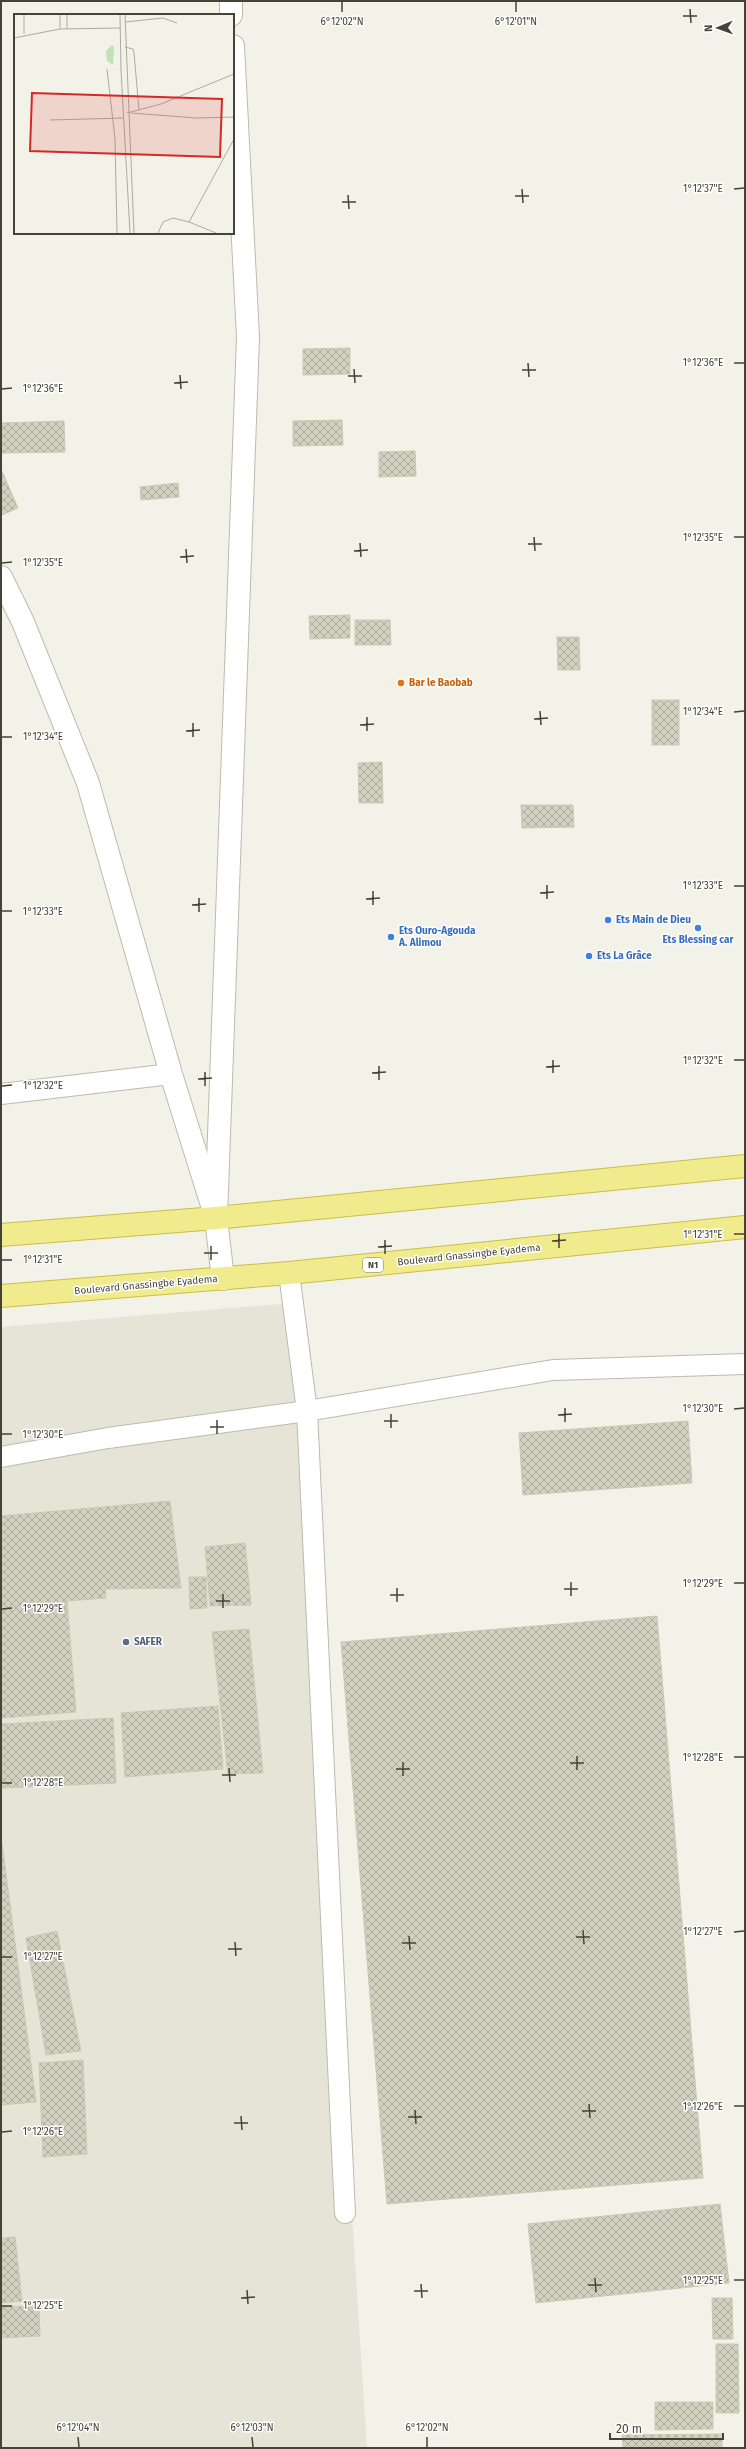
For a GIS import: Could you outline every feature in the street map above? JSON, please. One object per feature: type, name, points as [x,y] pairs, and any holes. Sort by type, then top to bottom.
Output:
[{"type":"highway","points":[[1,1235],[216,1218],[745,1166]]},
{"type":"highway","name":"Boulevard Gnassingbe Eyadema","points":[[1,1296],[289,1273],[745,1227]]},
{"type":"street","points":[[231,1],[231,14]]},
{"type":"street","points":[[223,1279],[216,1218],[248,337],[234,65]]},
{"type":"street","points":[[1,577],[23,622],[88,783],[171,1074],[216,1218]]},
{"type":"lane","points":[[1,1094],[171,1074]]},
{"type":"lane","points":[[289,1273],[307,1411],[345,2213]]},
{"type":"lane","points":[[1,1457],[108,1438],[307,1411],[553,1370],[745,1364]]},
{"type":"shaded area","points":[[293,1303],[367,2448],[1,2448],[1,1327]]},
{"type":"building","points":[[350,348],[350,374],[303,375],[303,349]]},
{"type":"building","points":[[342,420],[343,445],[293,446],[293,421]]},
{"type":"building","points":[[64,421],[65,452],[1,453],[1,423]]},
{"type":"building","points":[[415,451],[416,476],[379,477],[379,452]]},
{"type":"building","points":[[1,469],[18,508],[2,515],[1,513]]},
{"type":"building","points":[[178,483],[179,497],[141,500],[140,487]]},
{"type":"building","points":[[350,615],[350,638],[310,639],[309,616]]},
{"type":"building","points":[[355,620],[390,620],[391,645],[355,645]]},
{"type":"building","points":[[557,637],[579,637],[580,670],[558,670]]},
{"type":"building","points":[[652,700],[679,700],[679,745],[652,745]]},
{"type":"building","points":[[382,762],[383,803],[359,803],[358,763]]},
{"type":"building","points":[[521,805],[573,805],[574,827],[522,828]]},
{"type":"building","points":[[688,1421],[692,1483],[523,1495],[519,1433]]},
{"type":"building","points":[[170,1501],[181,1588],[105,1589],[106,1598],[67,1601],[76,1712],[1,1718],[1,1516]]},
{"type":"building","points":[[245,1543],[251,1605],[210,1606],[205,1547]]},
{"type":"building","points":[[189,1577],[206,1577],[207,1608],[190,1609]]},
{"type":"building","points":[[657,1616],[703,2178],[387,2204],[341,1642]]},
{"type":"building","points":[[249,1629],[263,1773],[228,1774],[212,1632]]},
{"type":"building","points":[[218,1706],[223,1769],[125,1777],[121,1713]]},
{"type":"building","points":[[113,1718],[116,1783],[2,1788],[1,1724]]},
{"type":"building","points":[[1,1836],[36,2102],[1,2105]]},
{"type":"building","points":[[57,1931],[81,2051],[46,2055],[26,1938]]},
{"type":"building","points":[[83,2060],[87,2154],[43,2157],[39,2063]]},
{"type":"building","points":[[720,2204],[729,2283],[536,2303],[528,2224]]},
{"type":"building","points":[[15,2237],[22,2301],[1,2303],[1,2238]]},
{"type":"building","points":[[712,2298],[732,2298],[733,2339],[713,2339]]},
{"type":"building","points":[[39,2306],[40,2336],[1,2338],[1,2307]]},
{"type":"building","points":[[716,2344],[738,2344],[739,2413],[716,2413]]},
{"type":"building","points":[[655,2402],[713,2402],[713,2429],[655,2430]]},
{"type":"building","points":[[722,2434],[722,2448],[623,2448],[622,2435]]},
{"type":"place","name":"Bar le Baobab","points":[[401,683]]},
{"type":"place","name":"Ets Main de Dieu","points":[[608,920]]},
{"type":"place","name":"Ets Blessing car","points":[[698,928]]},
{"type":"place","name":"Ets Ouro-Agouda A. Alimou","points":[[391,937]]},
{"type":"place","name":"Ets La Grâce","points":[[589,956]]},
{"type":"place","name":"SAFER","points":[[126,1642]]}]
